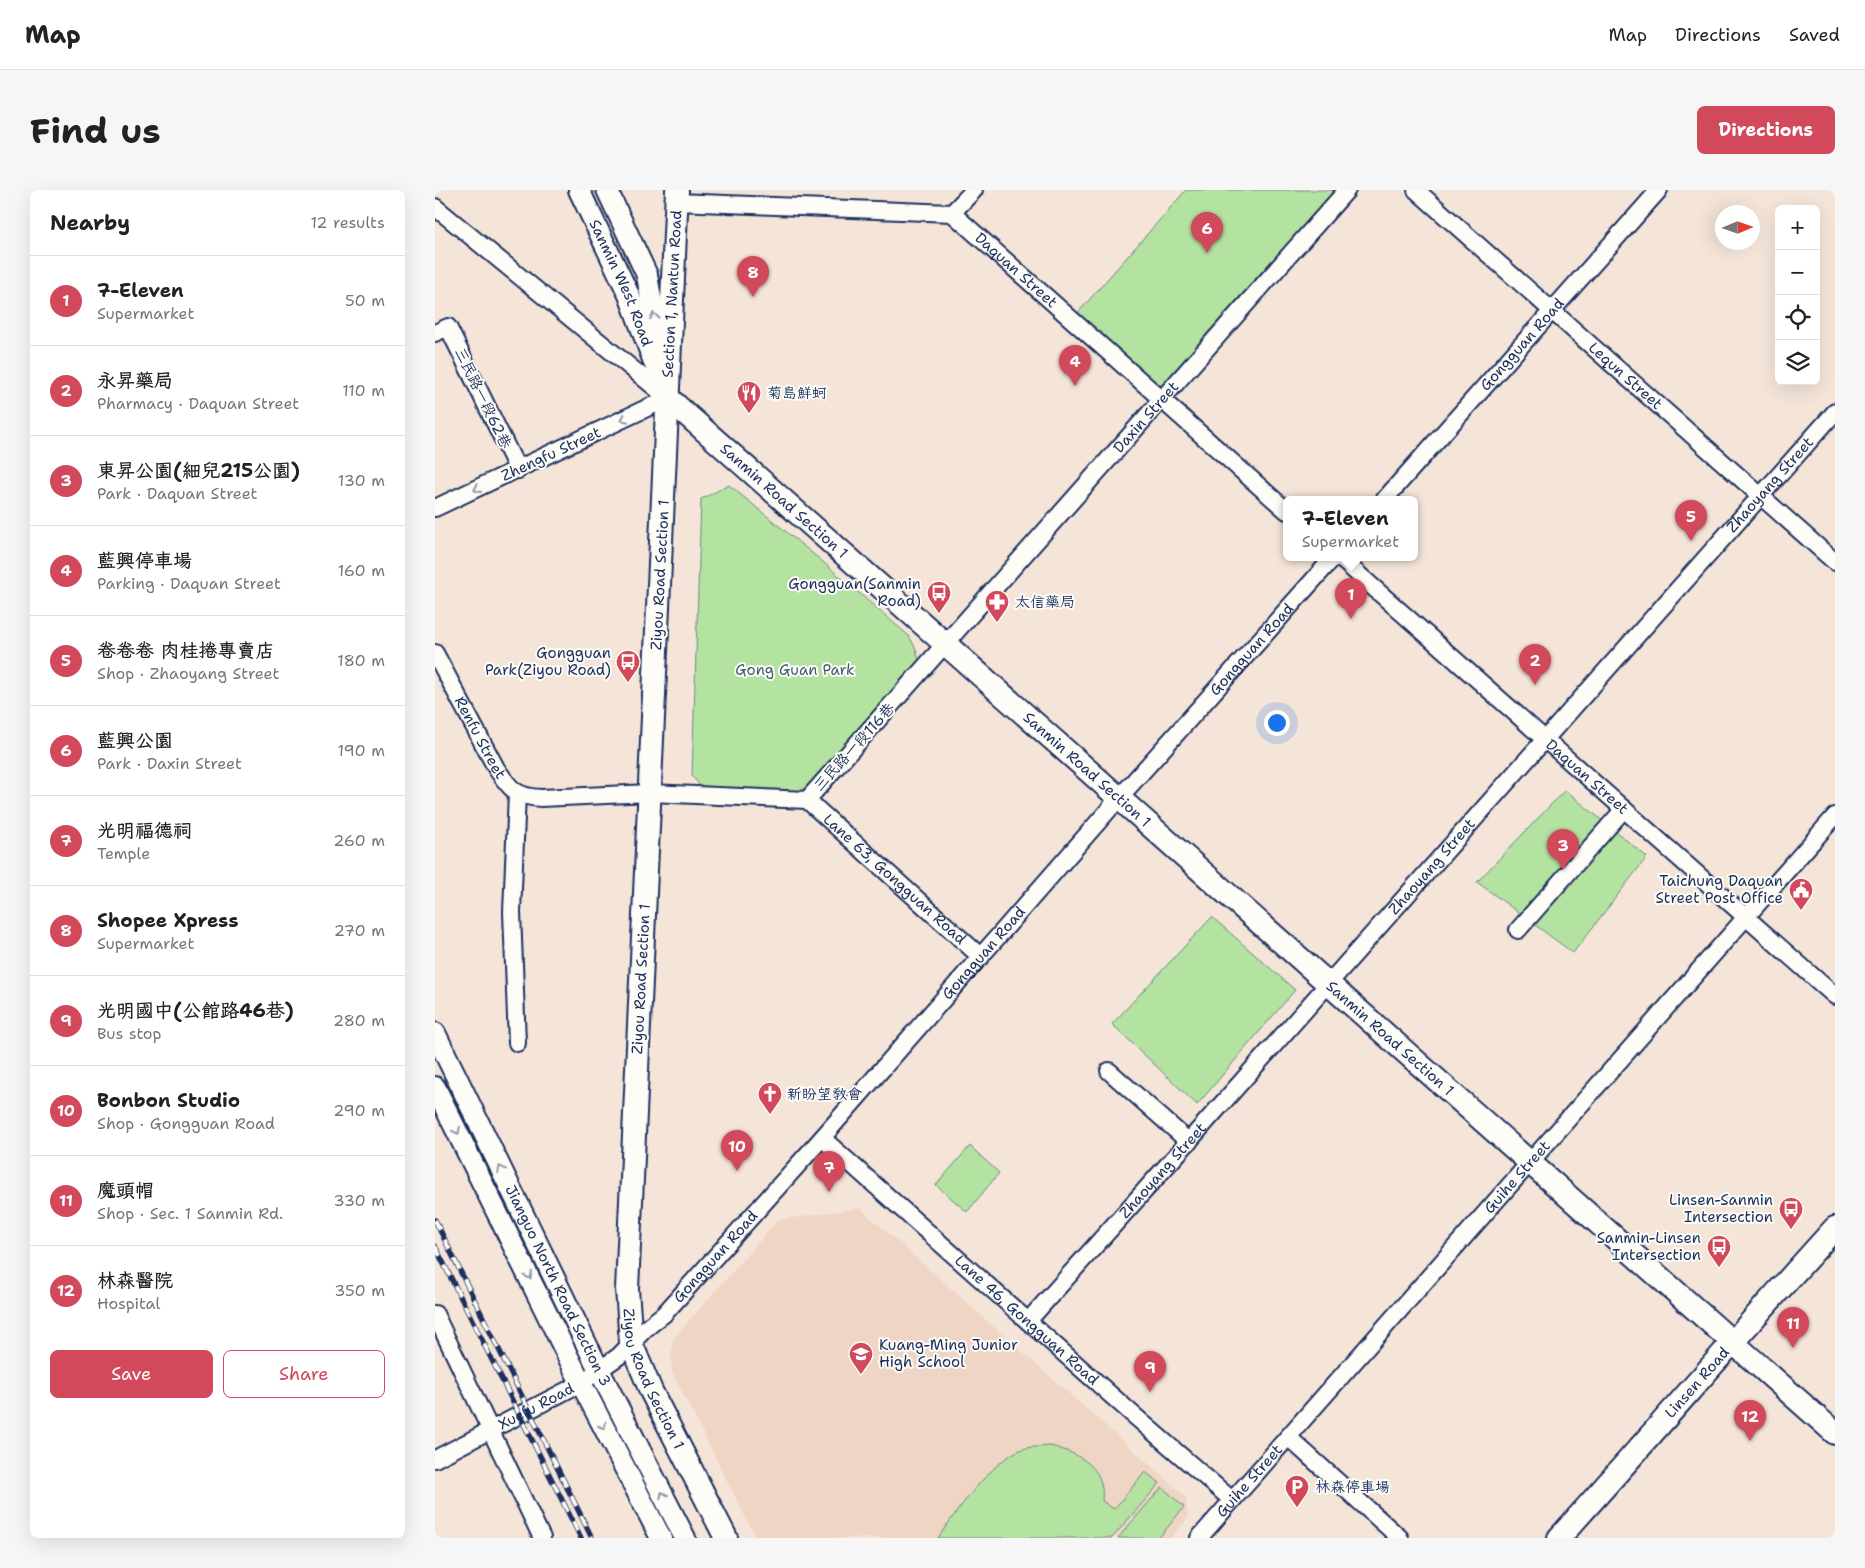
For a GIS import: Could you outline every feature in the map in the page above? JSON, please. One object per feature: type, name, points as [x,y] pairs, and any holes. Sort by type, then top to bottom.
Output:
[{"type":"main road","name":"Section 1, Nantun Road","points":[[667,398],[676,196]]},
{"type":"main road","name":"Sanmin Road Section 1","points":[[667,398],[1835,1433]]},
{"type":"main road","name":"Ziyou Road Section 1","points":[[667,398],[627,1289],[631,1343],[651,1391],[726,1538]]},
{"type":"main road","name":"Linsen Road","points":[[1559,1538],[1732,1341],[1835,1228]]},
{"type":"street","name":"Sanmin West Road","points":[[579,190],[629,295],[667,398]]},
{"type":"street","name":"Sanmin West Road","points":[[607,190],[647,275],[667,398]]},
{"type":"street","points":[[676,196],[952,213],[974,190]]},
{"type":"street","name":"Daxin Street","points":[[945,644],[1347,190]]},
{"type":"street","name":"Lequn Street","points":[[1415,190],[1835,562]]},
{"type":"street","name":"Gongguan Road","points":[[1388,496],[1659,190]]},
{"type":"street","name":"Sanmin Road Section 1","points":[[435,207],[667,398]]},
{"type":"street","name":"Daquan Street","points":[[952,213],[1283,506]]},
{"type":"street","name":"三民路一段62巷","points":[[442,330],[518,470]]},
{"type":"street","name":"Zhengfu Street","points":[[435,508],[667,398]]},
{"type":"street","name":"Zhaoyang Street","points":[[1027,1321],[1189,1142],[1835,412]]},
{"type":"street","name":"Gongguan Road","points":[[631,1343],[664,1314],[823,1138],[1119,798],[1330,561]]},
{"type":"street","name":"Daquan Street","points":[[1343,561],[1835,996]]},
{"type":"street","name":"三民路一段116巷","points":[[517,793],[527,798],[650,793],[807,800],[945,644]]},
{"type":"street","name":"Renfu Street","points":[[435,653],[496,768],[508,786],[517,793]]},
{"type":"street","points":[[517,793],[512,912],[517,1043]]},
{"type":"street","name":"Lane 63, Gongguan Road","points":[[807,800],[981,956]]},
{"type":"street","points":[[1518,930],[1624,809]]},
{"type":"street","name":"Guihe Street","points":[[1199,1538],[1529,1161],[1835,816]]},
{"type":"street","name":"Jianguo North Road Section 3","points":[[435,1033],[599,1370],[685,1538]]},
{"type":"street","points":[[1109,1071],[1189,1142]]},
{"type":"street","name":"Jianguo North Road Section 3","points":[[435,1087],[581,1383],[661,1538]]},
{"type":"street","name":"Lane 46, Gongguan Road","points":[[823,1138],[1027,1321],[1233,1500]]},
{"type":"street","points":[[435,1314],[542,1538]]},
{"type":"street","name":"Xuefu Road","points":[[435,1459],[581,1383],[619,1356],[631,1343]]},
{"type":"street","points":[[1289,1437],[1400,1538]]},
{"type":"shaded area","name":"Kuang-Ming Junior High School","points":[[860,1208],[1186,1497],[1188,1518],[1171,1538],[756,1538],[672,1372],[673,1339],[778,1220]]},
{"type":"green space","points":[[1186,190],[1341,190],[1160,391],[1075,316]]},
{"type":"green space","name":"Gong Guan Park","points":[[729,485],[909,636],[916,649],[920,664],[813,794],[707,794],[692,776],[701,499]]},
{"type":"green space","points":[[1565,790],[1647,857],[1573,953],[1477,882]]},
{"type":"green space","points":[[1212,917],[1295,990],[1197,1105],[1112,1024]]},
{"type":"green space","points":[[970,1146],[999,1173],[967,1212],[936,1185]]},
{"type":"green space","points":[[1051,1446],[1072,1453],[1089,1464],[1100,1479],[1102,1501],[1114,1509],[1145,1472],[1160,1483],[1112,1538],[938,1538],[986,1476],[1009,1456],[1020,1450],[1032,1447]]},
{"type":"green space","points":[[1162,1487],[1184,1507],[1159,1538],[1118,1538]]},
{"type":"railway","points":[[435,1220],[592,1538]]},
{"type":"railway","points":[[435,1246],[581,1538]]},
{"type":"place","name":"藍興公園","points":[[1207,253]]},
{"type":"place","name":"Shopee Xpress","points":[[753,297]]},
{"type":"place","name":"藍興停車場","points":[[1075,386]]},
{"type":"place","name":"菊島鮮蚵","points":[[749,414]]},
{"type":"place","name":"卷卷卷 肉桂捲專賣店","points":[[1691,541]]},
{"type":"place","name":"Gongguan(Sanmin Road)","points":[[939,614]]},
{"type":"place","name":"7-Eleven","points":[[1351,619]]},
{"type":"place","name":"太信藥局","points":[[997,623]]},
{"type":"place","name":"Gongguan Park(Ziyou Road)","points":[[628,683]]},
{"type":"place","name":"永昇藥局","points":[[1535,685]]},
{"type":"place","name":"東昇公園(細兒215公園)","points":[[1563,870]]},
{"type":"place","name":"Taichung Daquan Street Post Office","points":[[1801,911]]},
{"type":"place","name":"新盼望教會","points":[[770,1115]]},
{"type":"place","name":"Bonbon Studio","points":[[737,1171]]},
{"type":"place","name":"光明福德祠","points":[[829,1192]]},
{"type":"place","name":"Linsen-Sanmin Intersection","points":[[1791,1230]]},
{"type":"place","name":"Sanmin-Linsen Intersection","points":[[1719,1268]]},
{"type":"place","name":"魔頭帽","points":[[1793,1348]]},
{"type":"place","name":"Kuang-Ming Junior High School","points":[[861,1375]]},
{"type":"place","name":"光明國中(公館路46巷)","points":[[1150,1392]]},
{"type":"place","name":"林森醫院","points":[[1750,1441]]},
{"type":"place","name":"林森停車場","points":[[1297,1508]]}]
